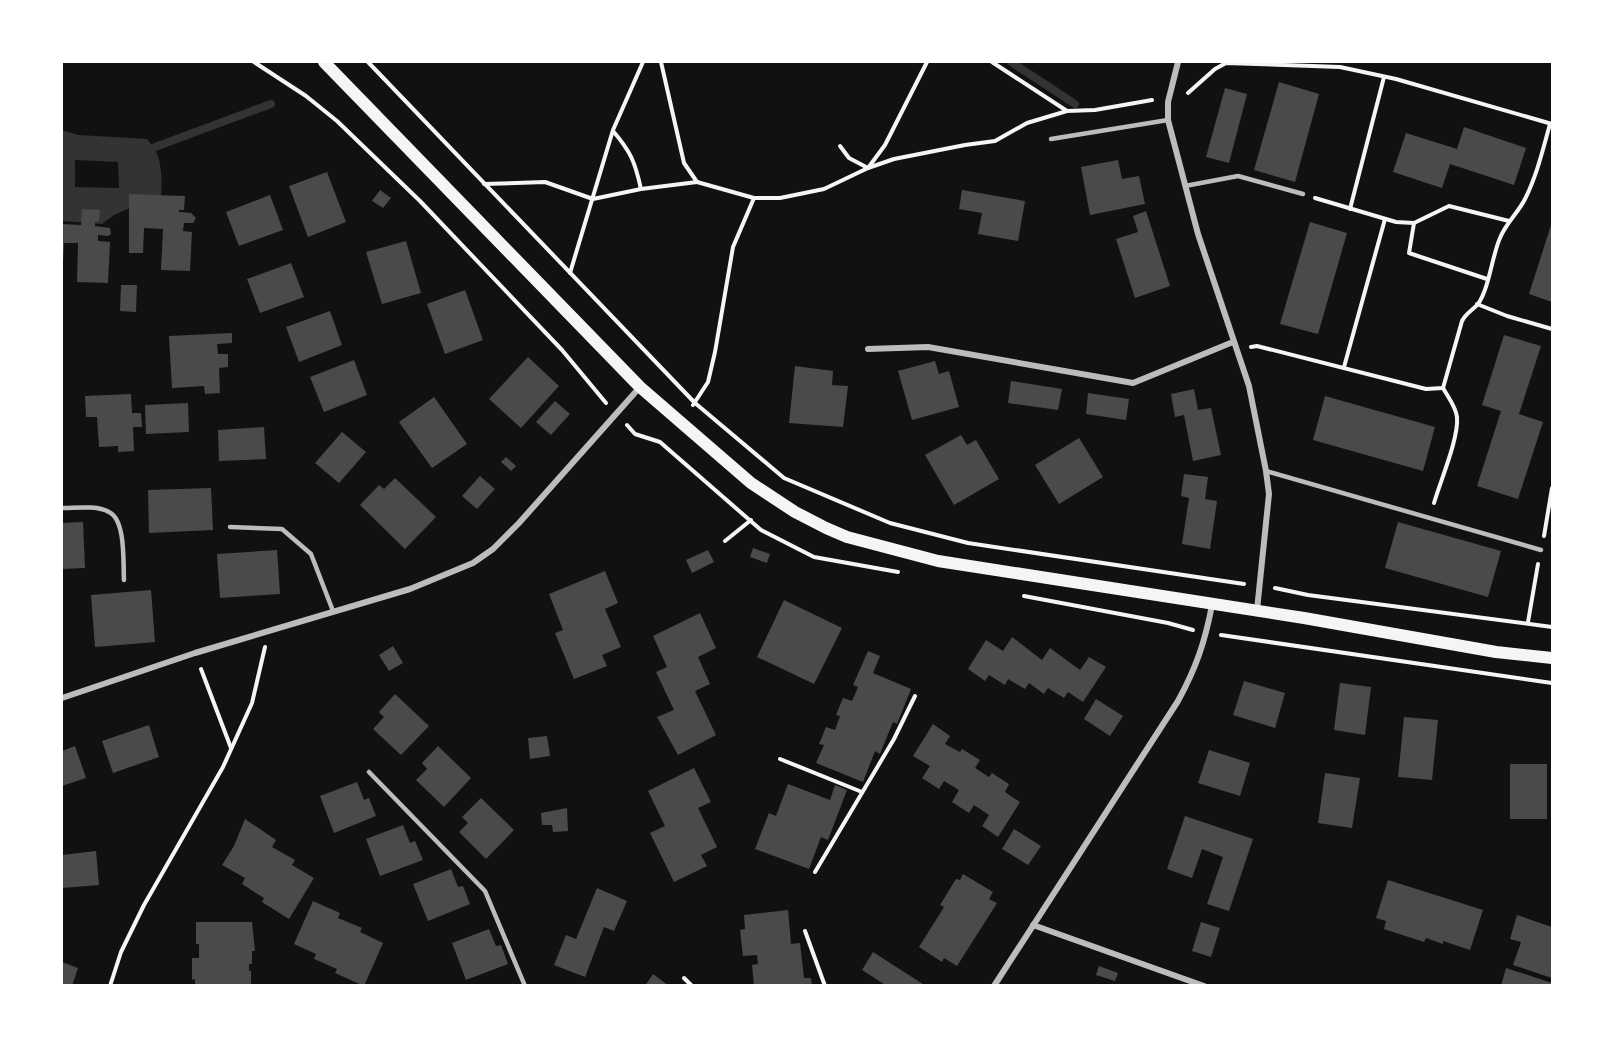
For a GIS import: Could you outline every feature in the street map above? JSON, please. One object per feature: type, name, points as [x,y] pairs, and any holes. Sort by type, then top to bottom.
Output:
[{"type":"main road","points":[[324,62],[640,387],[751,483],[795,512],[847,537],[938,561],[1212,605],[1257,610],[1496,652],[1552,658]]},
{"type":"street","points":[[1178,62],[1168,102],[1168,120],[1198,234],[1249,386],[1266,471],[1269,494],[1257,610]]},
{"type":"street","points":[[868,349],[928,347],[1133,383],[1233,342]]},
{"type":"street","points":[[62,698],[266,631],[410,589],[472,563],[493,549],[640,387]]},
{"type":"street","points":[[994,986],[1178,701],[1195,670],[1207,633],[1212,605]]},
{"type":"street","points":[[1033,925],[1204,986]]},
{"type":"lane","points":[[1051,139],[1168,120]]},
{"type":"lane","points":[[1185,186],[1239,176],[1303,194]]},
{"type":"lane","points":[[1266,471],[1541,550]]},
{"type":"lane","points":[[62,508],[98,508],[111,512],[120,524],[124,580]]},
{"type":"lane","points":[[230,527],[282,529],[311,554],[333,611]]},
{"type":"lane","points":[[369,772],[485,891],[525,986]]},
{"type":"path","points":[[254,62],[306,96],[337,121],[420,201],[562,350],[598,395],[616,413]]},
{"type":"path","points":[[368,62],[695,403],[784,478],[890,523],[968,543],[1308,595],[1552,627]]},
{"type":"path","points":[[570,273],[613,130],[643,62]]},
{"type":"path","points":[[661,62],[684,163],[697,182]]},
{"type":"path","points":[[868,168],[885,145],[927,62]]},
{"type":"path","points":[[992,62],[1067,111]]},
{"type":"path","points":[[484,184],[545,182],[593,199],[641,189],[697,182],[754,198],[780,198],[824,189],[868,168],[894,159],[965,144],[994,141],[1027,123],[1067,111],[1095,110],[1154,100],[1168,102],[1184,96],[1215,69],[1226,63],[1340,67],[1384,77],[1551,124],[1534,179],[1524,201],[1500,238],[1485,289],[1477,304],[1466,313],[1462,321],[1443,388],[1455,407],[1458,418],[1455,437],[1429,518]]},
{"type":"path","points":[[1350,209],[1384,77]]},
{"type":"path","points":[[613,130],[629,150],[637,168],[641,189]]},
{"type":"path","points":[[840,146],[849,158],[868,168]]},
{"type":"path","points":[[1303,194],[1396,222],[1414,223],[1449,206],[1509,221]]},
{"type":"path","points":[[695,403],[708,382],[733,248],[754,198]]},
{"type":"path","points":[[1344,367],[1385,219]]},
{"type":"path","points":[[1414,223],[1409,253],[1487,279]]},
{"type":"path","points":[[1477,304],[1507,316],[1552,329]]},
{"type":"path","points":[[1236,351],[1257,346],[1426,389],[1443,388]]},
{"type":"path","points":[[725,541],[751,520]]},
{"type":"path","points":[[1546,525],[1552,526]]},
{"type":"path","points":[[110,986],[121,951],[144,905],[223,767],[252,703],[266,646],[266,631]]},
{"type":"path","points":[[1299,645],[1552,683]]},
{"type":"path","points":[[201,669],[231,748]]},
{"type":"path","points":[[815,872],[894,739],[915,696]]},
{"type":"path","points":[[780,759],[862,792]]},
{"type":"path","points":[[805,931],[825,986]]},
{"type":"path","points":[[684,978],[692,986]]},
{"type":"shaded area","points":[[62,130],[78,135],[147,139],[153,146],[160,163],[161,210],[130,208],[114,215],[102,224],[62,221]],"holes":[[[75,160],[118,162],[119,188],[75,187]]]},
{"type":"building","points":[[1279,82],[1319,94],[1295,182],[1254,170]]},
{"type":"building","points":[[1225,88],[1247,94],[1229,163],[1206,157]]},
{"type":"building","points":[[1464,127],[1526,148],[1514,185],[1450,164],[1442,188],[1393,172],[1406,133],[1457,149]]},
{"type":"building","points":[[1118,160],[1122,179],[1139,176],[1145,204],[1090,215],[1081,167]]},
{"type":"building","points":[[327,172],[346,222],[308,237],[289,186]]},
{"type":"building","points":[[380,190],[391,198],[383,208],[372,201]]},
{"type":"building","points":[[962,190],[1025,201],[1018,241],[978,234],[982,213],[959,209]]},
{"type":"building","points":[[129,194],[185,196],[184,210],[179,210],[179,212],[191,213],[196,218],[193,223],[184,223],[183,231],[192,232],[190,271],[161,270],[163,229],[144,228],[143,253],[129,253]]},
{"type":"building","points":[[270,195],[283,230],[239,246],[226,212]]},
{"type":"building","points":[[82,209],[100,210],[99,222],[95,221],[95,226],[110,228],[111,234],[108,236],[98,235],[98,241],[110,242],[108,283],[77,282],[78,243],[64,243],[62,264],[62,224],[81,225]]},
{"type":"building","points":[[1146,211],[1170,286],[1135,298],[1116,239],[1138,232],[1133,216]]},
{"type":"building","points":[[1310,222],[1347,233],[1318,334],[1280,324]]},
{"type":"building","points":[[1552,222],[1552,302],[1529,294]]},
{"type":"building","points":[[406,241],[421,293],[382,304],[366,252]]},
{"type":"building","points":[[291,263],[304,297],[260,313],[247,279]]},
{"type":"building","points":[[121,285],[137,285],[136,312],[120,311]]},
{"type":"building","points":[[465,290],[483,340],[445,354],[427,304]]},
{"type":"building","points":[[330,311],[342,345],[299,362],[286,327]]},
{"type":"building","points":[[232,333],[232,343],[217,344],[218,354],[228,354],[228,367],[219,368],[220,393],[205,394],[204,386],[172,388],[169,336]]},
{"type":"building","points":[[1504,335],[1541,346],[1519,414],[1543,422],[1518,499],[1477,486],[1501,411],[1482,405]]},
{"type":"building","points":[[528,357],[559,386],[521,428],[489,399]]},
{"type":"building","points":[[354,360],[367,395],[324,412],[310,377]]},
{"type":"building","points":[[935,361],[939,374],[949,371],[959,407],[912,420],[898,371]]},
{"type":"building","points":[[795,366],[833,371],[832,385],[848,386],[843,427],[789,423]]},
{"type":"building","points":[[1011,381],[1062,389],[1058,410],[1008,403]]},
{"type":"building","points":[[1194,389],[1198,410],[1211,408],[1221,455],[1193,461],[1184,415],[1175,417],[1171,394]]},
{"type":"building","points":[[1088,393],[1129,399],[1126,420],[1086,414]]},
{"type":"building","points":[[131,394],[132,413],[141,413],[142,427],[133,427],[134,451],[118,452],[118,446],[99,447],[97,417],[86,417],[85,396]]},
{"type":"building","points":[[1325,396],[1435,427],[1423,471],[1313,440]]},
{"type":"building","points":[[434,397],[467,444],[432,468],[399,422]]},
{"type":"building","points":[[555,401],[570,414],[551,435],[536,422]]},
{"type":"building","points":[[188,403],[189,432],[146,434],[145,405]]},
{"type":"building","points":[[264,427],[266,459],[219,461],[218,430]]},
{"type":"building","points":[[342,432],[366,452],[339,483],[315,463]]},
{"type":"building","points":[[961,435],[967,445],[976,440],[999,479],[954,505],[925,455]]},
{"type":"building","points":[[1079,438],[1103,477],[1059,504],[1035,465]]},
{"type":"building","points":[[506,457],[516,466],[511,471],[501,462]]},
{"type":"building","points":[[1184,474],[1208,477],[1205,499],[1217,501],[1210,549],[1182,544],[1189,498],[1181,496]]},
{"type":"building","points":[[480,476],[495,489],[477,509],[462,496]]},
{"type":"building","points":[[395,478],[436,517],[405,549],[360,505],[379,485],[384,489]]},
{"type":"building","points":[[211,488],[213,530],[149,533],[148,490]]},
{"type":"building","points":[[83,522],[85,568],[62,569],[62,523]]},
{"type":"building","points":[[1398,522],[1501,551],[1488,597],[1385,568]]},
{"type":"building","points":[[753,548],[770,554],[767,563],[750,557]]},
{"type":"building","points":[[277,550],[280,594],[220,598],[217,554]]},
{"type":"building","points":[[708,550],[714,562],[692,573],[686,560]]},
{"type":"building","points":[[605,571],[618,603],[605,609],[621,647],[602,655],[607,666],[574,679],[555,633],[563,630],[549,594]]},
{"type":"building","points":[[151,590],[155,642],[95,647],[91,595]]},
{"type":"building","points":[[784,600],[842,628],[814,684],[757,657]]},
{"type":"building","points":[[700,613],[716,648],[698,657],[710,684],[695,691],[716,735],[678,755],[657,717],[674,710],[656,672],[667,667],[653,636]]},
{"type":"building","points":[[1012,637],[1042,660],[1050,648],[1080,670],[1089,657],[1106,667],[1083,702],[1068,692],[1064,698],[1048,688],[1044,694],[1029,683],[1025,689],[1008,679],[1005,685],[989,675],[985,681],[968,669],[986,640],[1003,651]]},
{"type":"building","points":[[393,646],[403,663],[389,671],[379,655]]},
{"type":"building","points":[[868,651],[880,656],[873,673],[911,689],[897,724],[893,722],[880,754],[875,751],[863,782],[816,763],[824,745],[819,744],[826,727],[835,730],[840,716],[836,715],[843,698],[852,701],[858,687],[853,685]]},
{"type":"building","points":[[1244,681],[1285,693],[1275,728],[1233,715]]},
{"type":"building","points":[[1340,683],[1371,687],[1365,735],[1334,730]]},
{"type":"building","points":[[395,694],[429,726],[401,755],[373,729],[384,717],[379,712]]},
{"type":"building","points":[[1096,699],[1123,716],[1110,736],[1084,719]]},
{"type":"building","points":[[1404,717],[1438,720],[1432,780],[1398,777]]},
{"type":"building","points":[[933,724],[950,736],[945,744],[960,752],[962,749],[980,760],[975,768],[989,777],[992,773],[1009,784],[1005,792],[1020,802],[998,837],[982,826],[989,815],[974,805],[969,813],[952,802],[959,790],[944,781],[939,789],[922,778],[930,766],[913,756]]},
{"type":"building","points":[[149,725],[159,757],[113,773],[102,741]]},
{"type":"building","points":[[547,736],[550,756],[530,759],[528,738]]},
{"type":"building","points":[[75,746],[86,778],[62,786],[62,751]]},
{"type":"building","points":[[438,746],[471,778],[444,807],[416,780],[427,769],[422,763]]},
{"type":"building","points":[[1209,750],[1250,763],[1240,796],[1198,783]]},
{"type":"building","points":[[1510,764],[1547,764],[1547,819],[1510,819]]},
{"type":"building","points":[[694,768],[711,802],[698,808],[717,847],[701,855],[707,866],[674,882],[650,833],[665,826],[648,791]]},
{"type":"building","points":[[1325,773],[1360,778],[1352,828],[1318,823]]},
{"type":"building","points":[[357,782],[364,800],[369,798],[376,816],[334,833],[320,796]]},
{"type":"building","points":[[788,784],[830,800],[835,785],[847,790],[828,840],[821,837],[809,869],[755,849],[769,813],[776,816]]},
{"type":"building","points":[[481,798],[514,830],[486,859],[459,832],[468,823],[462,817]]},
{"type":"building","points":[[567,808],[568,831],[553,832],[552,825],[542,825],[541,813]]},
{"type":"building","points":[[1185,816],[1253,839],[1229,911],[1207,904],[1223,857],[1202,849],[1192,878],[1167,869]]},
{"type":"building","points":[[245,819],[276,840],[272,847],[295,860],[292,865],[314,878],[289,919],[262,902],[264,898],[242,884],[245,878],[222,865],[234,846]]},
{"type":"building","points":[[403,825],[410,843],[415,841],[423,860],[380,876],[366,839]]},
{"type":"building","points":[[1014,829],[1041,846],[1028,865],[1002,849]]},
{"type":"building","points":[[96,851],[99,885],[62,888],[62,855]]},
{"type":"building","points":[[451,869],[458,887],[463,886],[470,904],[428,921],[413,884]]},
{"type":"building","points":[[963,874],[993,892],[989,899],[997,903],[957,966],[944,958],[942,962],[919,947],[944,907],[940,905],[956,879],[960,880]]},
{"type":"building","points":[[1388,880],[1483,910],[1470,950],[1426,938],[1424,942],[1384,929],[1386,921],[1376,918]]},
{"type":"building","points":[[597,888],[627,901],[614,931],[604,927],[585,977],[554,965],[566,935],[576,939]]},
{"type":"building","points":[[313,901],[340,913],[338,918],[362,928],[360,932],[383,943],[364,986],[335,973],[337,969],[314,959],[316,954],[294,944]]},
{"type":"building","points":[[788,910],[791,944],[800,943],[804,978],[811,978],[812,986],[754,986],[752,965],[758,964],[757,955],[743,956],[740,930],[745,929],[744,915]]},
{"type":"building","points":[[1517,915],[1552,927],[1552,978],[1513,965],[1521,942],[1510,939]]},
{"type":"building","points":[[196,922],[252,922],[255,951],[252,951],[252,964],[249,964],[251,986],[195,986],[195,979],[192,980],[192,958],[199,958],[199,944],[196,944]]},
{"type":"building","points":[[1201,922],[1220,928],[1211,957],[1192,951]]},
{"type":"building","points":[[489,929],[496,946],[501,945],[508,964],[466,980],[452,943]]},
{"type":"building","points":[[873,952],[926,986],[887,986],[862,970]]},
{"type":"building","points":[[62,962],[78,968],[72,986],[62,986]]},
{"type":"building","points":[[1099,966],[1118,973],[1115,981],[1096,975]]},
{"type":"building","points":[[1506,968],[1552,983],[1552,986],[1501,986]]},
{"type":"building","points":[[653,974],[669,986],[645,986]]},
{"type":"waterway","points":[[1011,62],[1075,104]]},
{"type":"waterway","points":[[155,147],[271,104]]}]
